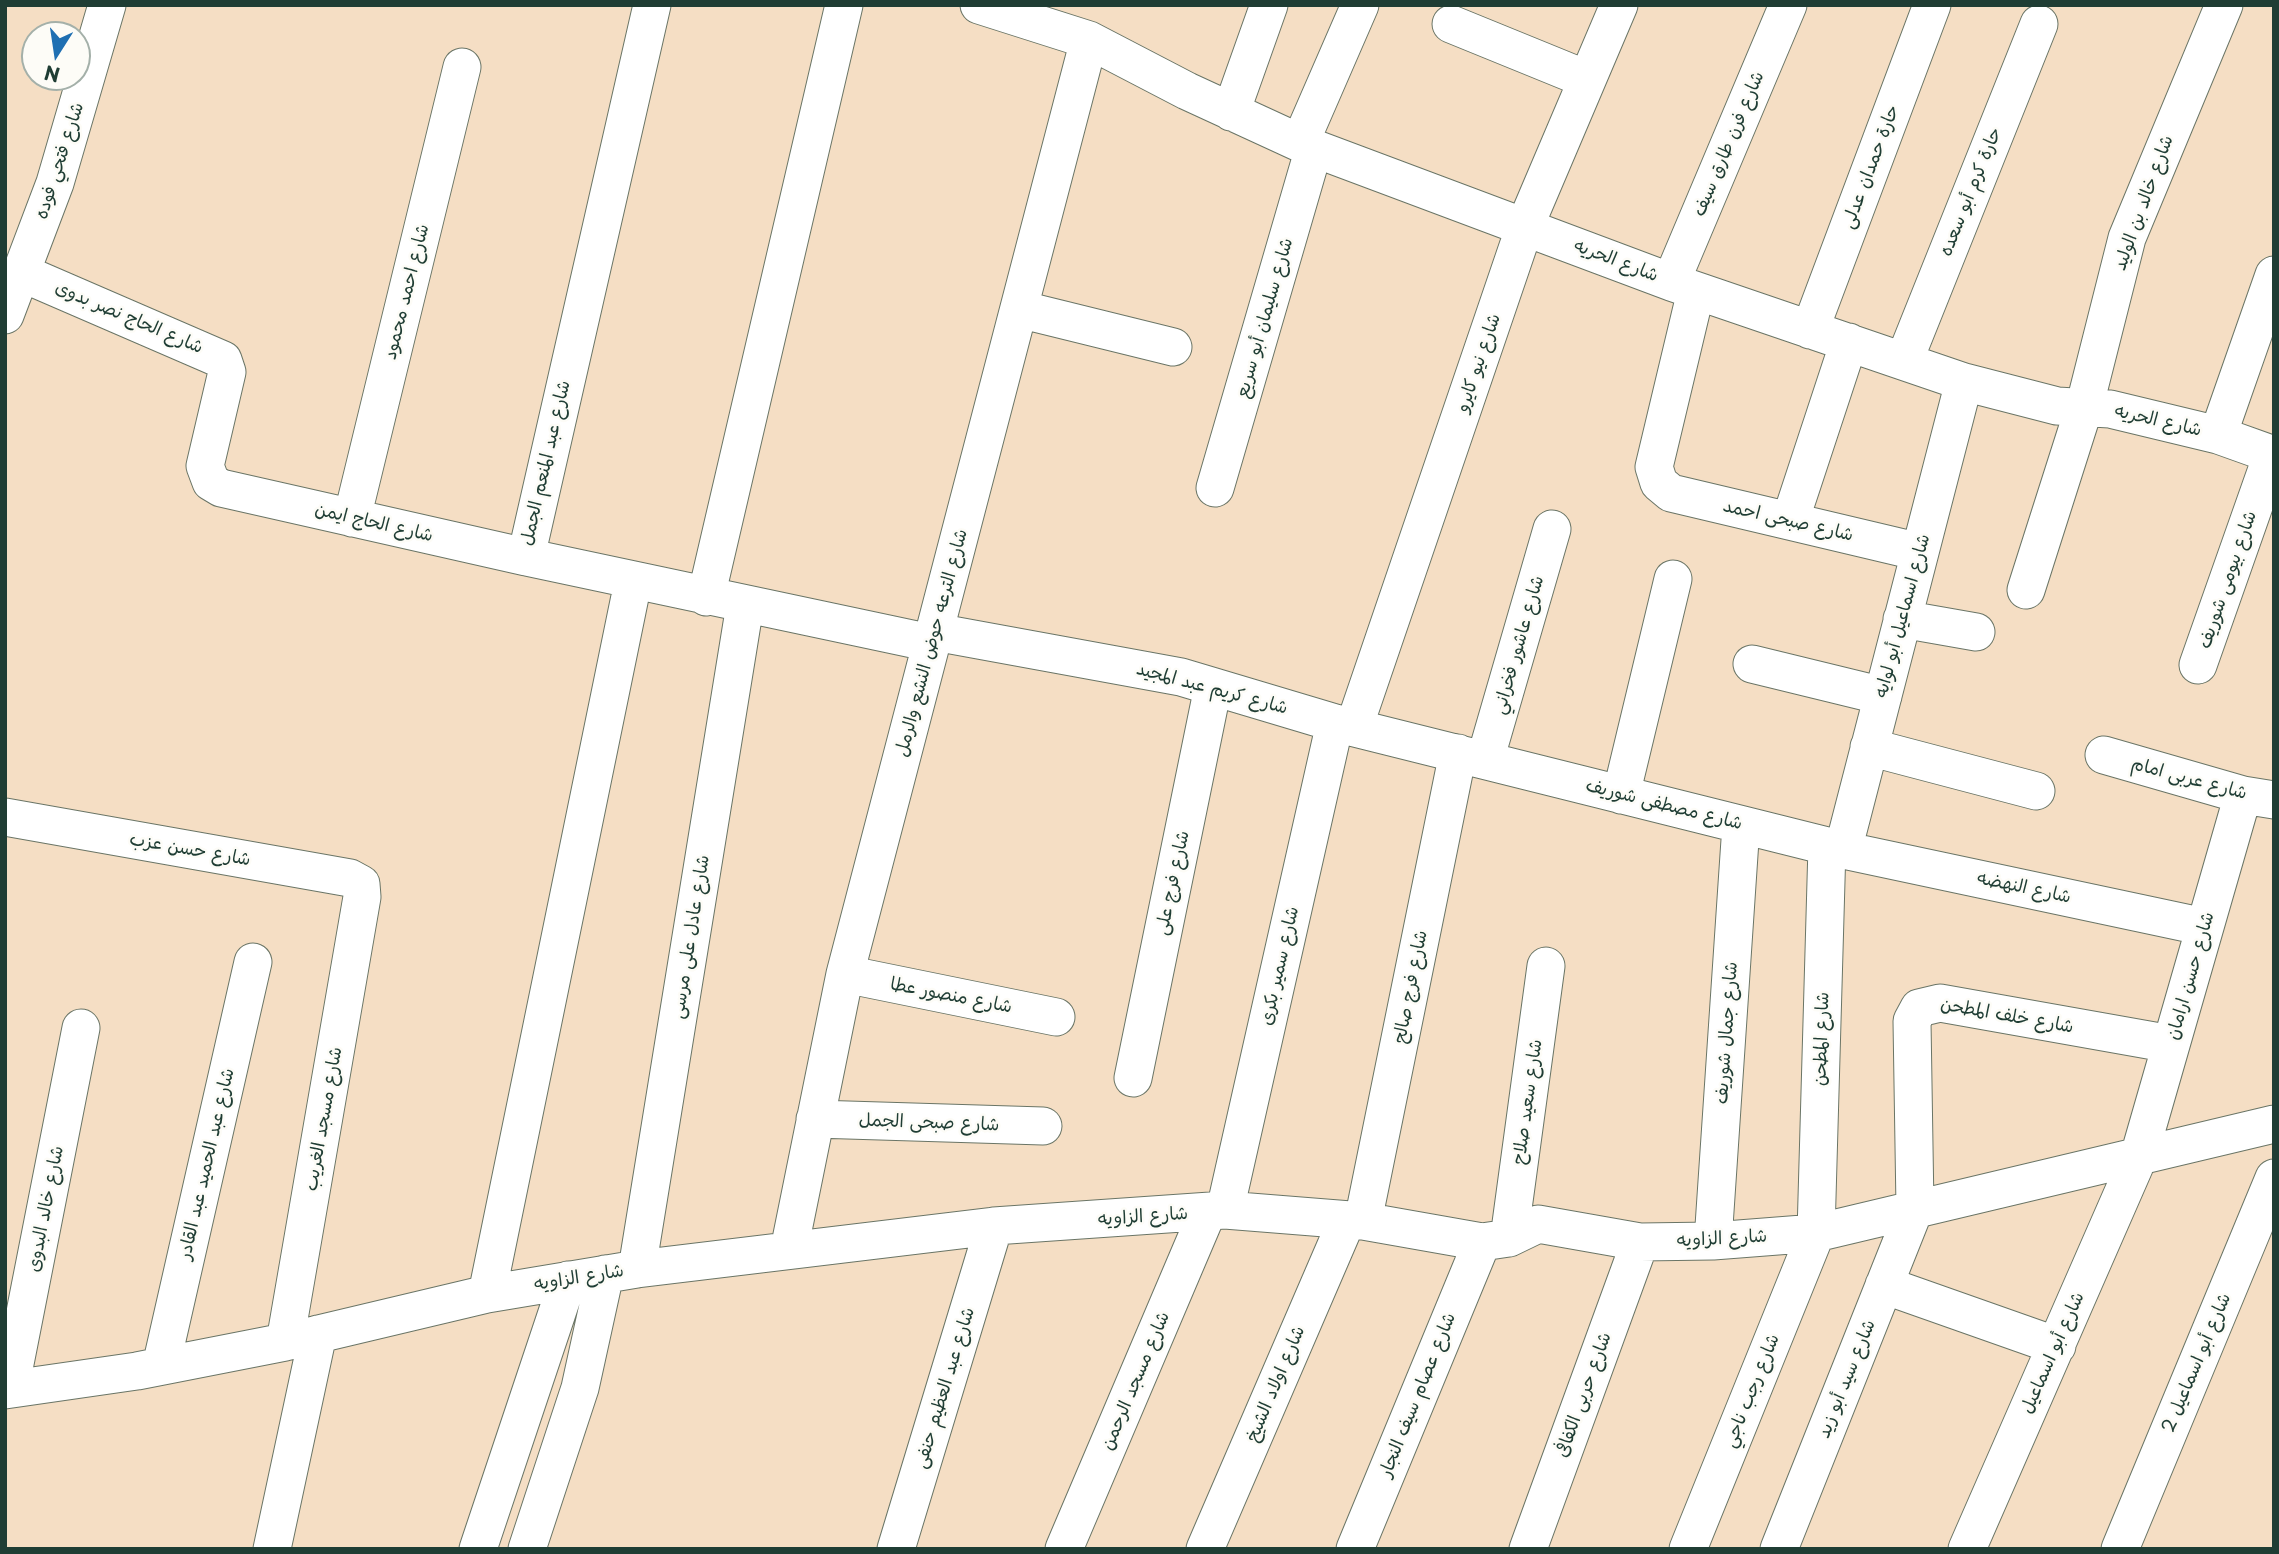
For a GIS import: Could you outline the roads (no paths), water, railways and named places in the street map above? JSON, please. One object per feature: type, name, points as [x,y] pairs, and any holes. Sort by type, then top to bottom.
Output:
[{"type":"street","name":"شارع فتحي فوده","points":[[5,315],[55,183],[107,5]]},
{"type":"street","name":"شارع عبد المنعم الجمل","points":[[652,5],[526,557],[745,605],[933,638]]},
{"type":"street","points":[[706,597],[844,5]]},
{"type":"street","name":"شارع الحريه","points":[[979,5],[1089,40],[1231,112],[1307,145],[1683,286],[1964,382],[2057,406],[2110,409],[2218,435],[2273,455]]},
{"type":"street","points":[[1231,112],[1269,5]]},
{"type":"street","name":"شارع سليمان أبو سريع","points":[[1215,488],[1307,145],[1360,5]]},
{"type":"street","name":"شارع نيو كايرو","points":[[1345,725],[1525,226],[1619,5]]},
{"type":"street","name":"شارع فرن طارق سيف","points":[[1659,483],[1654,467],[1683,286],[1788,5]]},
{"type":"street","name":"حارة حمدان عدلى","points":[[1810,330],[1931,5]]},
{"type":"street","name":"شارع خالد بن الوليد","points":[[2026,590],[2084,408],[2127,238],[2224,5]]},
{"type":"street","name":"حارة كرم أبو سعده","points":[[1903,361],[2039,23]]},
{"type":"street","points":[[1451,24],[1586,79]]},
{"type":"street","name":"شارع الترعه حوض النشع والرمل","points":[[789,1250],[845,974],[1089,40]]},
{"type":"street","name":"شارع احمد محمود","points":[[352,518],[462,67]]},
{"type":"street","name":"شارع الحاج نصر بدوى","points":[[22,273],[223,360],[227,372],[225,385],[205,466],[211,482],[221,488]]},
{"type":"street","points":[[2218,435],[2274,275]]},
{"type":"street","points":[[1019,309],[1173,347]]},
{"type":"street","points":[[1790,521],[1849,342]]},
{"type":"street","name":"شارع اسماعيل أبو لوايه","points":[[1835,848],[1870,747],[1964,382]]},
{"type":"street","name":"شارع بيومى شوريف","points":[[2198,665],[2273,455]]},
{"type":"street","name":"شارع صبحى احمد","points":[[1659,483],[1671,493],[1920,552]]},
{"type":"street","name":"شارع الحاج ايمن","points":[[221,488],[526,557]]},
{"type":"street","name":"شارع عاشور فخراني","points":[[1472,757],[1552,529]]},
{"type":"street","points":[[1621,794],[1673,579]]},
{"type":"street","points":[[487,1294],[634,582]]},
{"type":"street","name":"شارع عادل على مرسى","points":[[527,1549],[621,1272],[745,605]]},
{"type":"street","points":[[1902,619],[1976,632]]},
{"type":"street","name":"شارع كريم عبد المجيد","points":[[933,638],[1142,669],[1472,757]]},
{"type":"street","points":[[1752,664],[1883,696]]},
{"type":"street","name":"شارع فرج على","points":[[1133,1078],[1213,687]]},
{"type":"street","name":"شارع سمير بكرى","points":[[1216,1212],[1345,725]]},
{"type":"street","points":[[1870,747],[2036,791]]},
{"type":"street","name":"شارع عربى امام","points":[[2104,755],[2258,798]]},
{"type":"street","name":"شارع مصطفى شوريف","points":[[1472,757],[1835,848]]},
{"type":"street","name":"شارع فرج صالح","points":[[1355,1221],[1472,757]]},
{"type":"street","name":"شارع حسن ارامان","points":[[2138,1156],[2205,927],[2258,798]]},
{"type":"street","name":"شارع حسن عزب","points":[[5,817],[350,878],[360,884],[362,897]]},
{"type":"street","name":"شارع جمال شوريف","points":[[1713,1241],[1741,825]]},
{"type":"street","name":"شارع النهضه","points":[[1835,848],[2205,927]]},
{"type":"street","name":"شارع المطحن","points":[[1816,1233],[1835,848]]},
{"type":"street","name":"شارع مسجد الغريب","points":[[272,1549],[362,897]]},
{"type":"street","name":"شارع عبد الحميد عبد القادر","points":[[161,1366],[253,962]]},
{"type":"street","name":"شارع سعيد صلاح","points":[[1496,1240],[1546,966]]},
{"type":"street","name":"شارع منصور عطا","points":[[845,974],[1056,1017]]},
{"type":"street","name":"شارع خلف المطحن","points":[[1915,1208],[1912,1021],[1919,1008],[1940,1003],[2171,1044]]},
{"type":"street","name":"شارع خالد البدوى","points":[[8,1390],[81,1028]]},
{"type":"street","name":"شارع صبحى الجمل","points":[[815,1119],[1043,1126]]},
{"type":"street","name":"شارع الزاويه","points":[[8,1390],[161,1366],[302,1338],[487,1294],[568,1280],[994,1226],[1216,1212],[1355,1221],[1496,1240],[1538,1224],[1640,1242],[1713,1241],[1816,1233],[2274,1124]]},
{"type":"street","name":"شارع أبو اسماعيل","points":[[1967,1549],[2138,1156]]},
{"type":"street","name":"شارع أبو اسماعيل 2","points":[[2120,1549],[2274,1178]]},
{"type":"street","name":"شارع سيد أبو زيد","points":[[1779,1549],[1915,1208]]},
{"type":"street","name":"شارع مسجد الرحمن","points":[[1064,1549],[1216,1212]]},
{"type":"street","name":"شارع اولاد الشيخ","points":[[1205,1549],[1355,1221]]},
{"type":"street","name":"شارع عبد العظيم حنفى","points":[[896,1549],[994,1226]]},
{"type":"street","name":"شارع رجب ناجي","points":[[1689,1549],[1816,1233]]},
{"type":"street","name":"شارع عصام سيف النجار","points":[[1355,1549],[1496,1240]]},
{"type":"street","name":"شارع حربى الكفافى","points":[[1528,1549],[1640,1242]]},
{"type":"street","points":[[478,1549],[568,1280]]},
{"type":"street","points":[[1884,1285],[2057,1346]]}]
